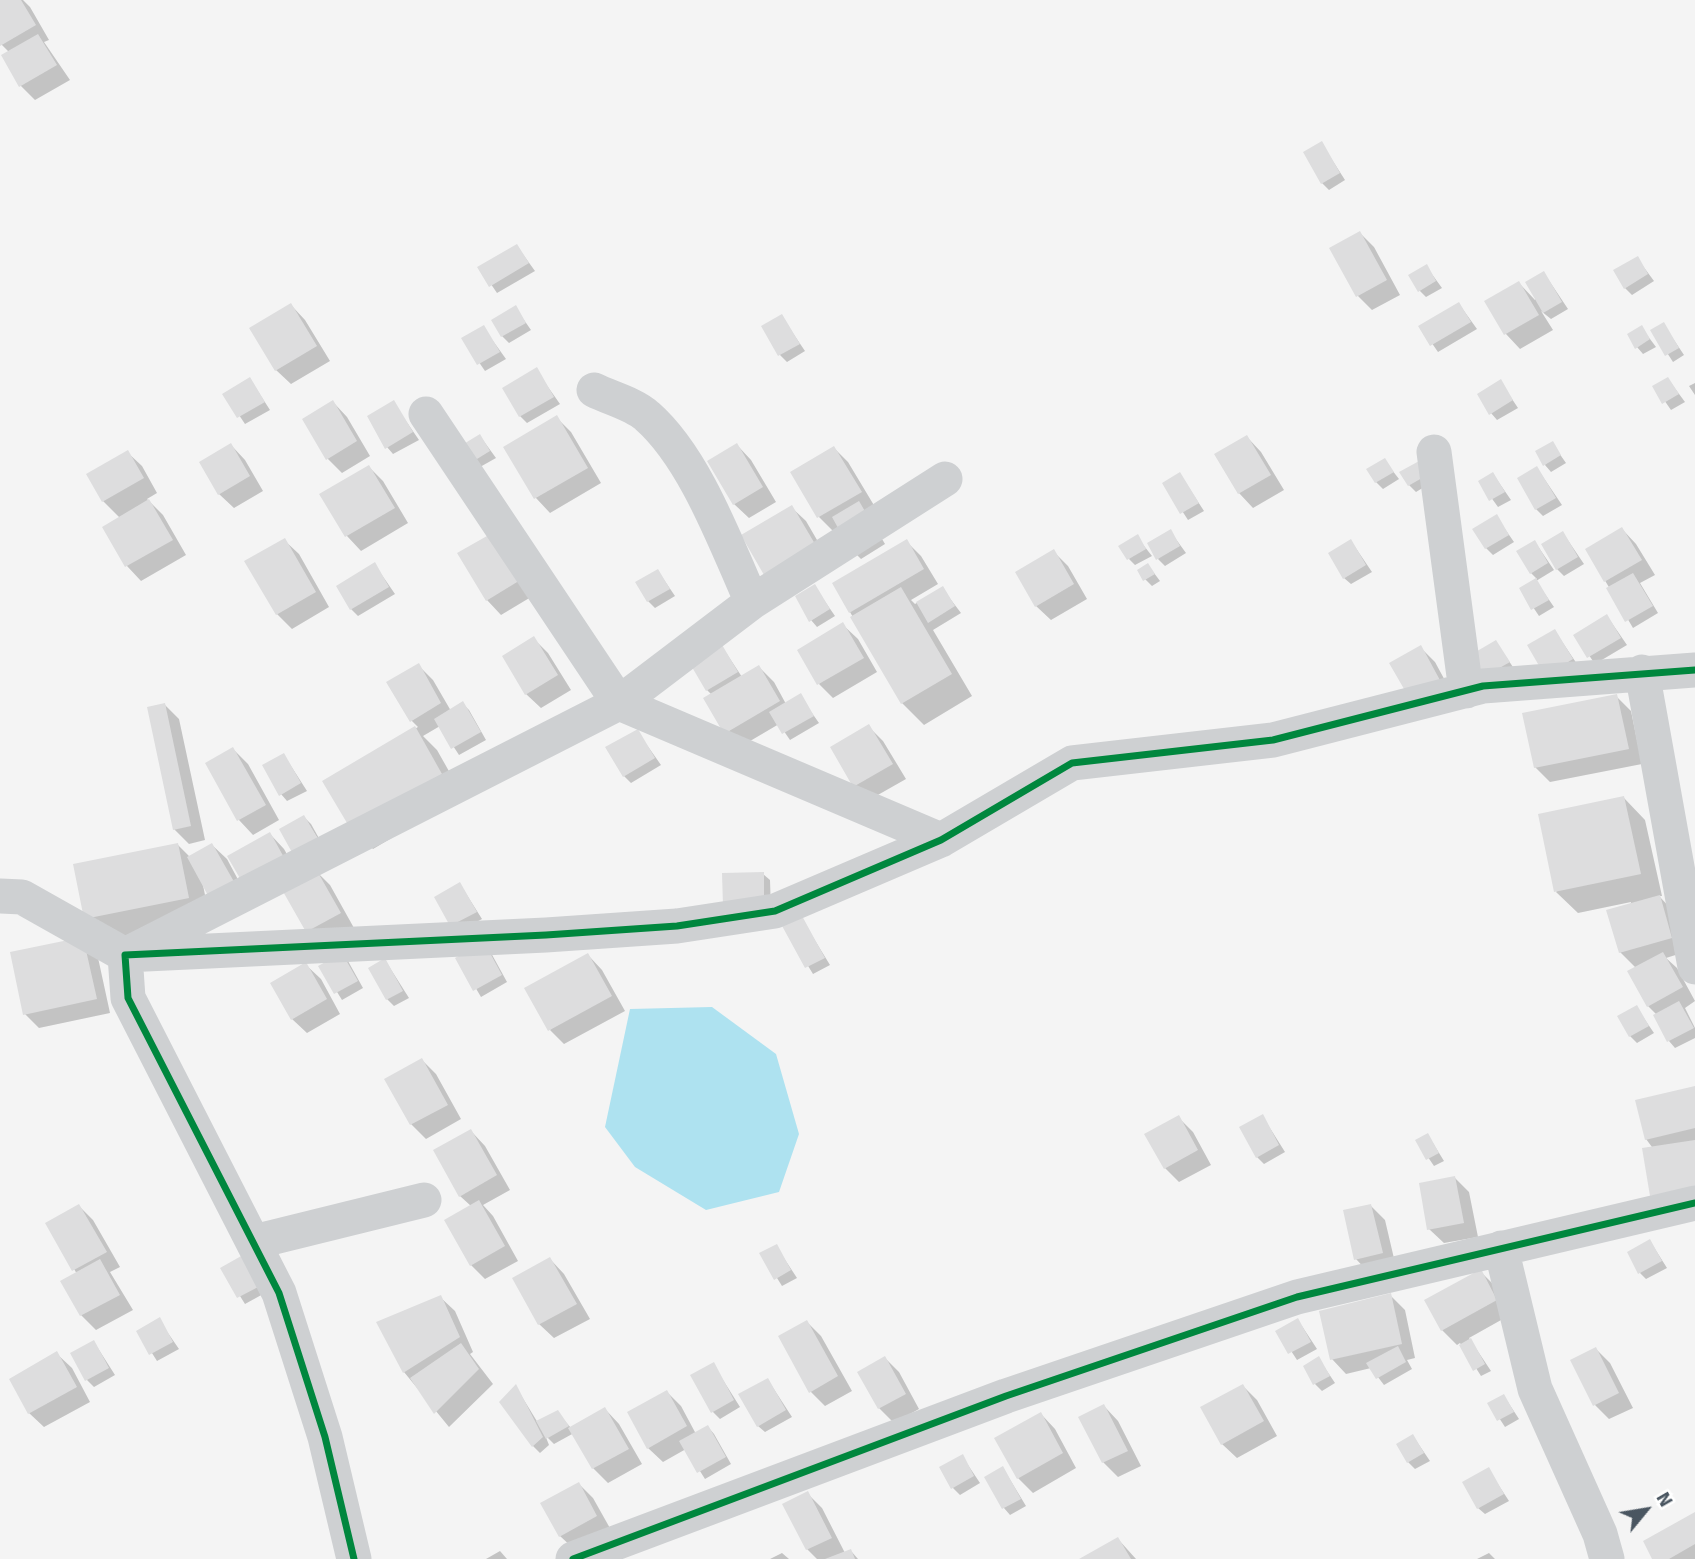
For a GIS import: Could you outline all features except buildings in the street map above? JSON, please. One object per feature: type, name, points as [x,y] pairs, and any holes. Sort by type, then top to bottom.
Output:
[{"type":"street","points":[[594,390],[646,415],[681,459],[708,504],[752,602]]},
{"type":"street","points":[[426,414],[619,703],[941,840]]},
{"type":"street","points":[[1434,452],[1466,691]]},
{"type":"street","points":[[125,956],[619,703],[752,602],[945,479]]},
{"type":"street","points":[[0,896],[22,897],[125,956],[677,926],[775,911],[941,840],[1072,762],[1273,740],[1483,686],[1695,670]]},
{"type":"street","points":[[1642,672],[1695,967]]},
{"type":"street","points":[[125,956],[128,998],[279,1293],[325,1437],[354,1559]]},
{"type":"street","points":[[254,1242],[424,1199]]},
{"type":"street","points":[[573,1559],[1006,1396],[1297,1297],[1695,1203]]},
{"type":"street","points":[[1501,1248],[1535,1389],[1600,1534],[1607,1559]]},
{"type":"water","points":[[712,1007],[776,1054],[799,1134],[779,1192],[706,1210],[635,1167],[605,1127],[630,1009]]},
{"type":"cycle path","points":[[354,1559],[325,1437],[279,1293],[128,998],[125,955],[546,935],[677,926],[775,911],[941,840],[1072,763],[1273,740],[1483,686],[1695,670]]},
{"type":"cycle path","points":[[573,1559],[1006,1396],[1297,1297],[1695,1203]]}]
